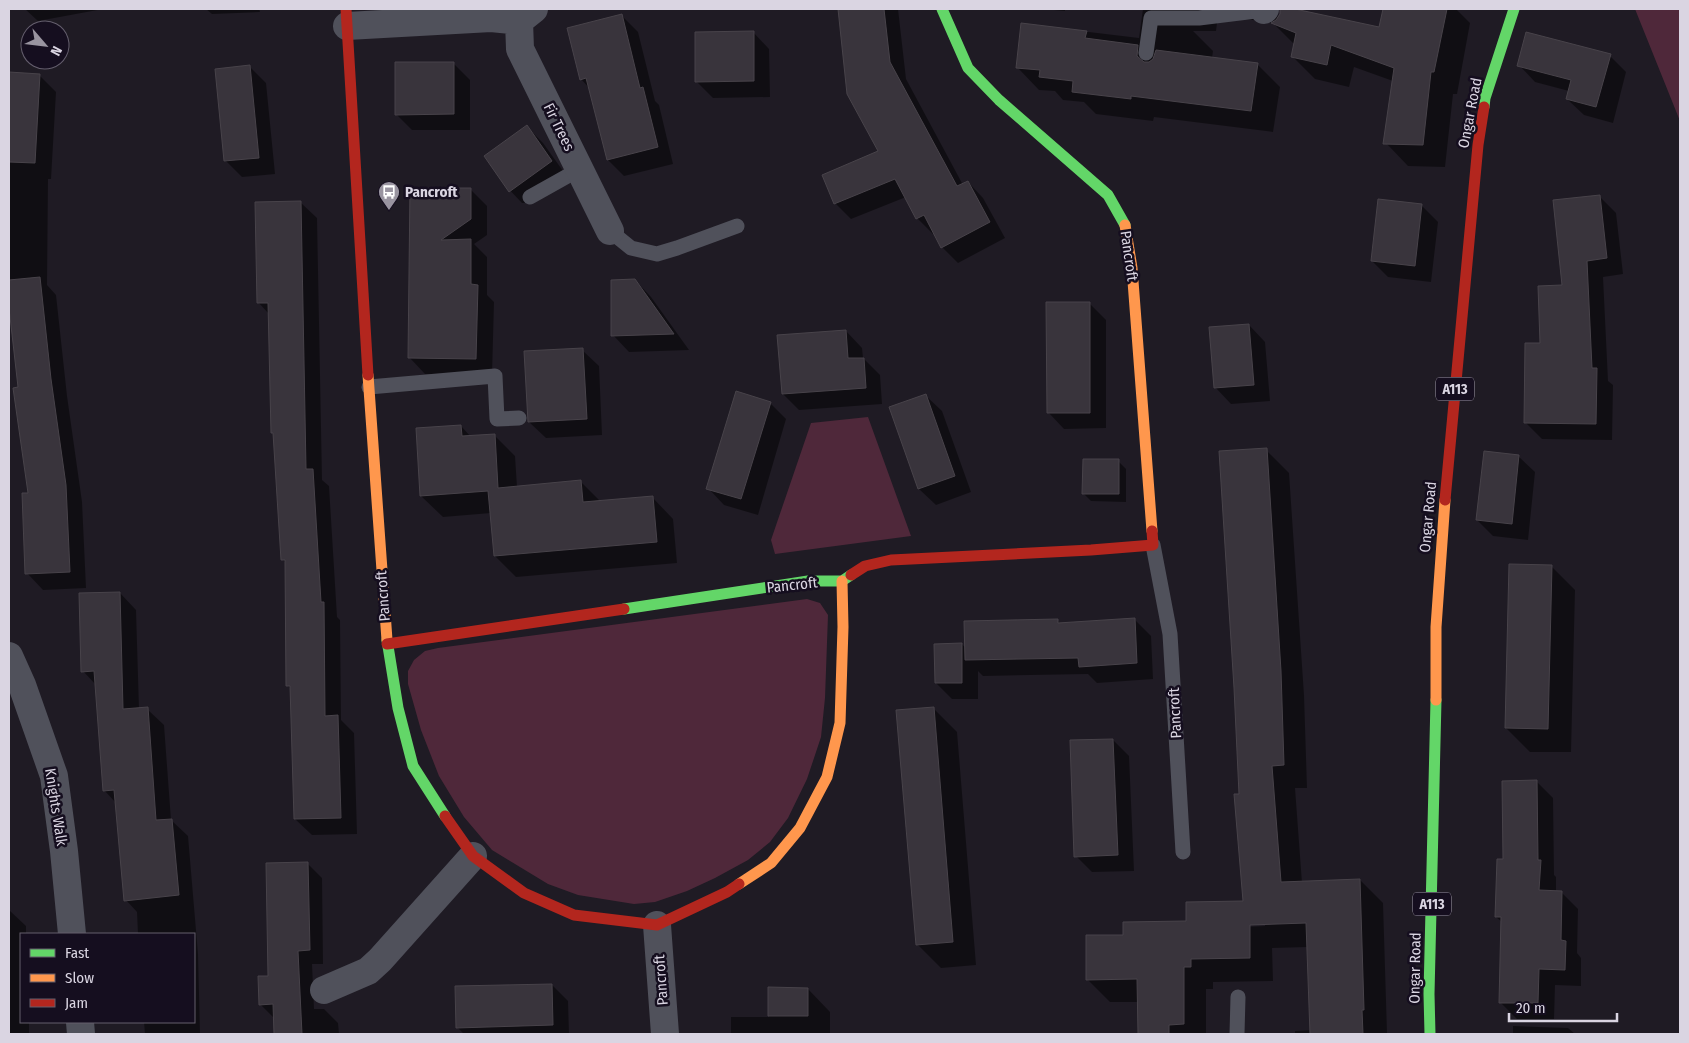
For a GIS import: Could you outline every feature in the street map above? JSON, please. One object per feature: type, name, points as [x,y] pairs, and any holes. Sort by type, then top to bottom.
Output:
[{"type":"street","name":"Pancroft","points":[[942,9],[968,68],[999,100],[1108,195],[1124,224],[1132,268],[1153,545]]},
{"type":"street","name":"Ongar Road","points":[[1430,1034],[1436,627],[1441,540],[1478,145],[1485,98],[1514,9]]},
{"type":"street","name":"Fir Trees","points":[[347,18],[491,18],[526,15],[520,49],[610,230]]},
{"type":"street","name":"Pancroft","points":[[347,18],[386,644],[398,708],[413,766],[441,811],[474,856],[524,893],[574,915],[657,925],[665,1034]]},
{"type":"street","points":[[657,925],[727,892],[771,863],[800,828],[826,777],[840,724],[844,628],[842,581],[864,566],[891,560],[1153,545]]},
{"type":"street","name":"Pancroft","points":[[386,644],[808,581],[842,581]]},
{"type":"street","name":"Knights Walk","points":[[9,656],[22,685],[54,776],[72,933]]},
{"type":"street","points":[[324,990],[368,971],[474,856]]},
{"type":"lane","points":[[1146,53],[1151,18],[1199,18],[1264,9]]},
{"type":"lane","points":[[530,197],[580,169]]},
{"type":"lane","points":[[610,230],[631,248],[657,254],[737,226]]},
{"type":"lane","points":[[369,387],[496,376],[497,419],[519,418]]},
{"type":"lane","name":"Pancroft","points":[[1153,545],[1170,634],[1182,852]]},
{"type":"lane","points":[[1237,1034],[1238,997]]},
{"type":"shaded area","points":[[1635,9],[1680,9],[1680,121]]},
{"type":"shaded area","points":[[868,417],[911,536],[775,554],[771,540],[811,423]]},
{"type":"shaded area","points":[[807,599],[820,603],[828,615],[825,698],[821,737],[807,779],[788,818],[770,842],[748,860],[715,878],[687,891],[655,902],[634,904],[578,895],[548,884],[492,850],[464,817],[439,776],[421,730],[408,684],[408,671],[414,660],[425,651]]},
{"type":"building","points":[[838,9],[884,9],[890,62],[957,186],[968,181],[990,222],[941,248],[924,215],[916,219],[895,179],[834,204],[822,175],[878,151],[847,94]]},
{"type":"building","points":[[1280,9],[1295,9],[1379,27],[1383,9],[1447,9],[1434,72],[1431,72],[1423,145],[1383,144],[1394,68],[1331,45],[1327,65],[1291,57],[1296,33],[1271,23],[1280,14]]},
{"type":"building","points":[[622,14],[640,88],[643,87],[658,147],[607,160],[586,78],[580,80],[567,28]]},
{"type":"building","points":[[1021,23],[1087,31],[1085,38],[1138,45],[1137,56],[1144,62],[1149,62],[1153,59],[1156,50],[1258,63],[1251,111],[1131,96],[1131,99],[1072,92],[1073,81],[1039,77],[1040,70],[1016,68]]},
{"type":"building","points":[[754,31],[754,81],[695,82],[695,32]]},
{"type":"building","points":[[1526,32],[1611,54],[1596,107],[1566,99],[1571,80],[1517,66]]},
{"type":"building","points":[[395,62],[454,62],[454,114],[395,115]]},
{"type":"building","points":[[250,65],[259,158],[224,161],[215,69]]},
{"type":"building","points":[[9,72],[40,74],[35,163],[9,162]]},
{"type":"building","points":[[527,125],[552,161],[509,192],[484,156]]},
{"type":"building","points":[[410,188],[471,188],[471,219],[441,240],[471,239],[471,284],[478,285],[476,359],[408,358]]},
{"type":"building","points":[[1600,195],[1607,258],[1587,261],[1592,368],[1597,368],[1596,424],[1524,423],[1525,343],[1540,343],[1538,286],[1562,285],[1553,200]]},
{"type":"building","points":[[1378,199],[1422,204],[1415,266],[1371,261]]},
{"type":"building","points":[[301,201],[306,469],[313,469],[321,602],[324,602],[325,716],[338,715],[341,818],[294,819],[290,686],[286,686],[285,560],[281,560],[273,433],[271,433],[268,303],[257,303],[255,202]]},
{"type":"building","points":[[40,277],[51,379],[66,485],[70,572],[25,574],[22,493],[28,493],[13,388],[18,387],[9,308],[9,280]]},
{"type":"building","points":[[635,279],[674,334],[611,336],[611,280]]},
{"type":"building","points":[[1046,302],[1090,302],[1090,413],[1047,413]]},
{"type":"building","points":[[1249,324],[1254,385],[1214,388],[1209,327]]},
{"type":"building","points":[[846,330],[848,358],[864,358],[866,388],[782,394],[777,335]]},
{"type":"building","points":[[583,348],[587,419],[528,422],[524,351]]},
{"type":"building","points":[[736,391],[771,402],[741,499],[706,489]]},
{"type":"building","points":[[926,394],[955,476],[918,489],[889,407]]},
{"type":"building","points":[[461,425],[462,436],[495,434],[498,488],[581,480],[583,502],[653,496],[657,542],[494,556],[488,491],[420,496],[416,428]]},
{"type":"building","points":[[1267,448],[1281,671],[1284,765],[1272,766],[1281,882],[1360,879],[1363,1034],[1310,1034],[1306,923],[1250,925],[1250,958],[1191,959],[1191,967],[1184,967],[1184,1024],[1169,1025],[1169,1034],[1138,1034],[1137,979],[1086,980],[1086,935],[1123,935],[1123,922],[1186,921],[1186,902],[1243,901],[1234,794],[1239,794],[1219,451]]},
{"type":"building","points":[[1484,451],[1519,455],[1512,524],[1476,520]]},
{"type":"building","points":[[1083,459],[1119,459],[1119,494],[1082,494]]},
{"type":"building","points":[[1509,564],[1552,565],[1548,729],[1505,728]]},
{"type":"building","points":[[120,592],[123,709],[148,707],[156,820],[172,819],[179,895],[124,901],[114,790],[103,791],[94,671],[81,672],[79,593]]},
{"type":"building","points":[[1135,618],[1137,663],[1079,667],[1078,658],[965,660],[964,621],[1058,619],[1058,623]]},
{"type":"building","points":[[962,643],[962,683],[935,683],[934,644]]},
{"type":"building","points":[[934,707],[953,942],[916,945],[896,710]]},
{"type":"building","points":[[1113,739],[1118,855],[1074,857],[1070,740]]},
{"type":"building","points":[[1537,780],[1538,860],[1541,860],[1539,890],[1562,891],[1561,940],[1566,941],[1565,970],[1539,969],[1538,1003],[1499,1003],[1501,917],[1495,917],[1497,859],[1503,859],[1502,781]]},
{"type":"building","points":[[308,862],[310,950],[298,951],[302,1034],[274,1034],[273,1004],[259,1005],[258,976],[268,976],[266,863]]},
{"type":"building","points":[[552,984],[553,1025],[456,1028],[455,986]]},
{"type":"building","points":[[768,987],[808,988],[808,1016],[768,1016]]},
{"type":"traffic: fast","points":[[942,9],[968,68],[999,100],[1108,195],[1125,225]]},
{"type":"traffic: fast","points":[[1484,107],[1485,98],[1514,9]]},
{"type":"traffic: fast","points":[[624,609],[808,581],[842,581],[851,575]]},
{"type":"traffic: fast","points":[[387,640],[398,708],[413,766],[445,816]]},
{"type":"traffic: fast","points":[[1430,1034],[1429,994],[1436,700]]},
{"type":"traffic: slow","points":[[1125,225],[1132,268],[1152,531]]},
{"type":"traffic: slow","points":[[368,375],[387,640]]},
{"type":"traffic: slow","points":[[1436,700],[1436,627],[1445,500]]},
{"type":"traffic: slow","points":[[739,884],[771,863],[800,828],[827,777],[840,723],[843,627],[842,581]]},
{"type":"traffic: jam","points":[[346,9],[368,375]]},
{"type":"traffic: jam","points":[[1445,500],[1478,145],[1484,107]]},
{"type":"traffic: jam","points":[[851,575],[865,566],[891,560],[1153,545],[1152,531]]},
{"type":"traffic: jam","points":[[387,644],[624,609]]},
{"type":"traffic: jam","points":[[445,816],[473,856],[524,893],[574,915],[657,925],[727,892],[739,884]]},
{"type":"place","name":"Pancroft","points":[[389,211]]}]
